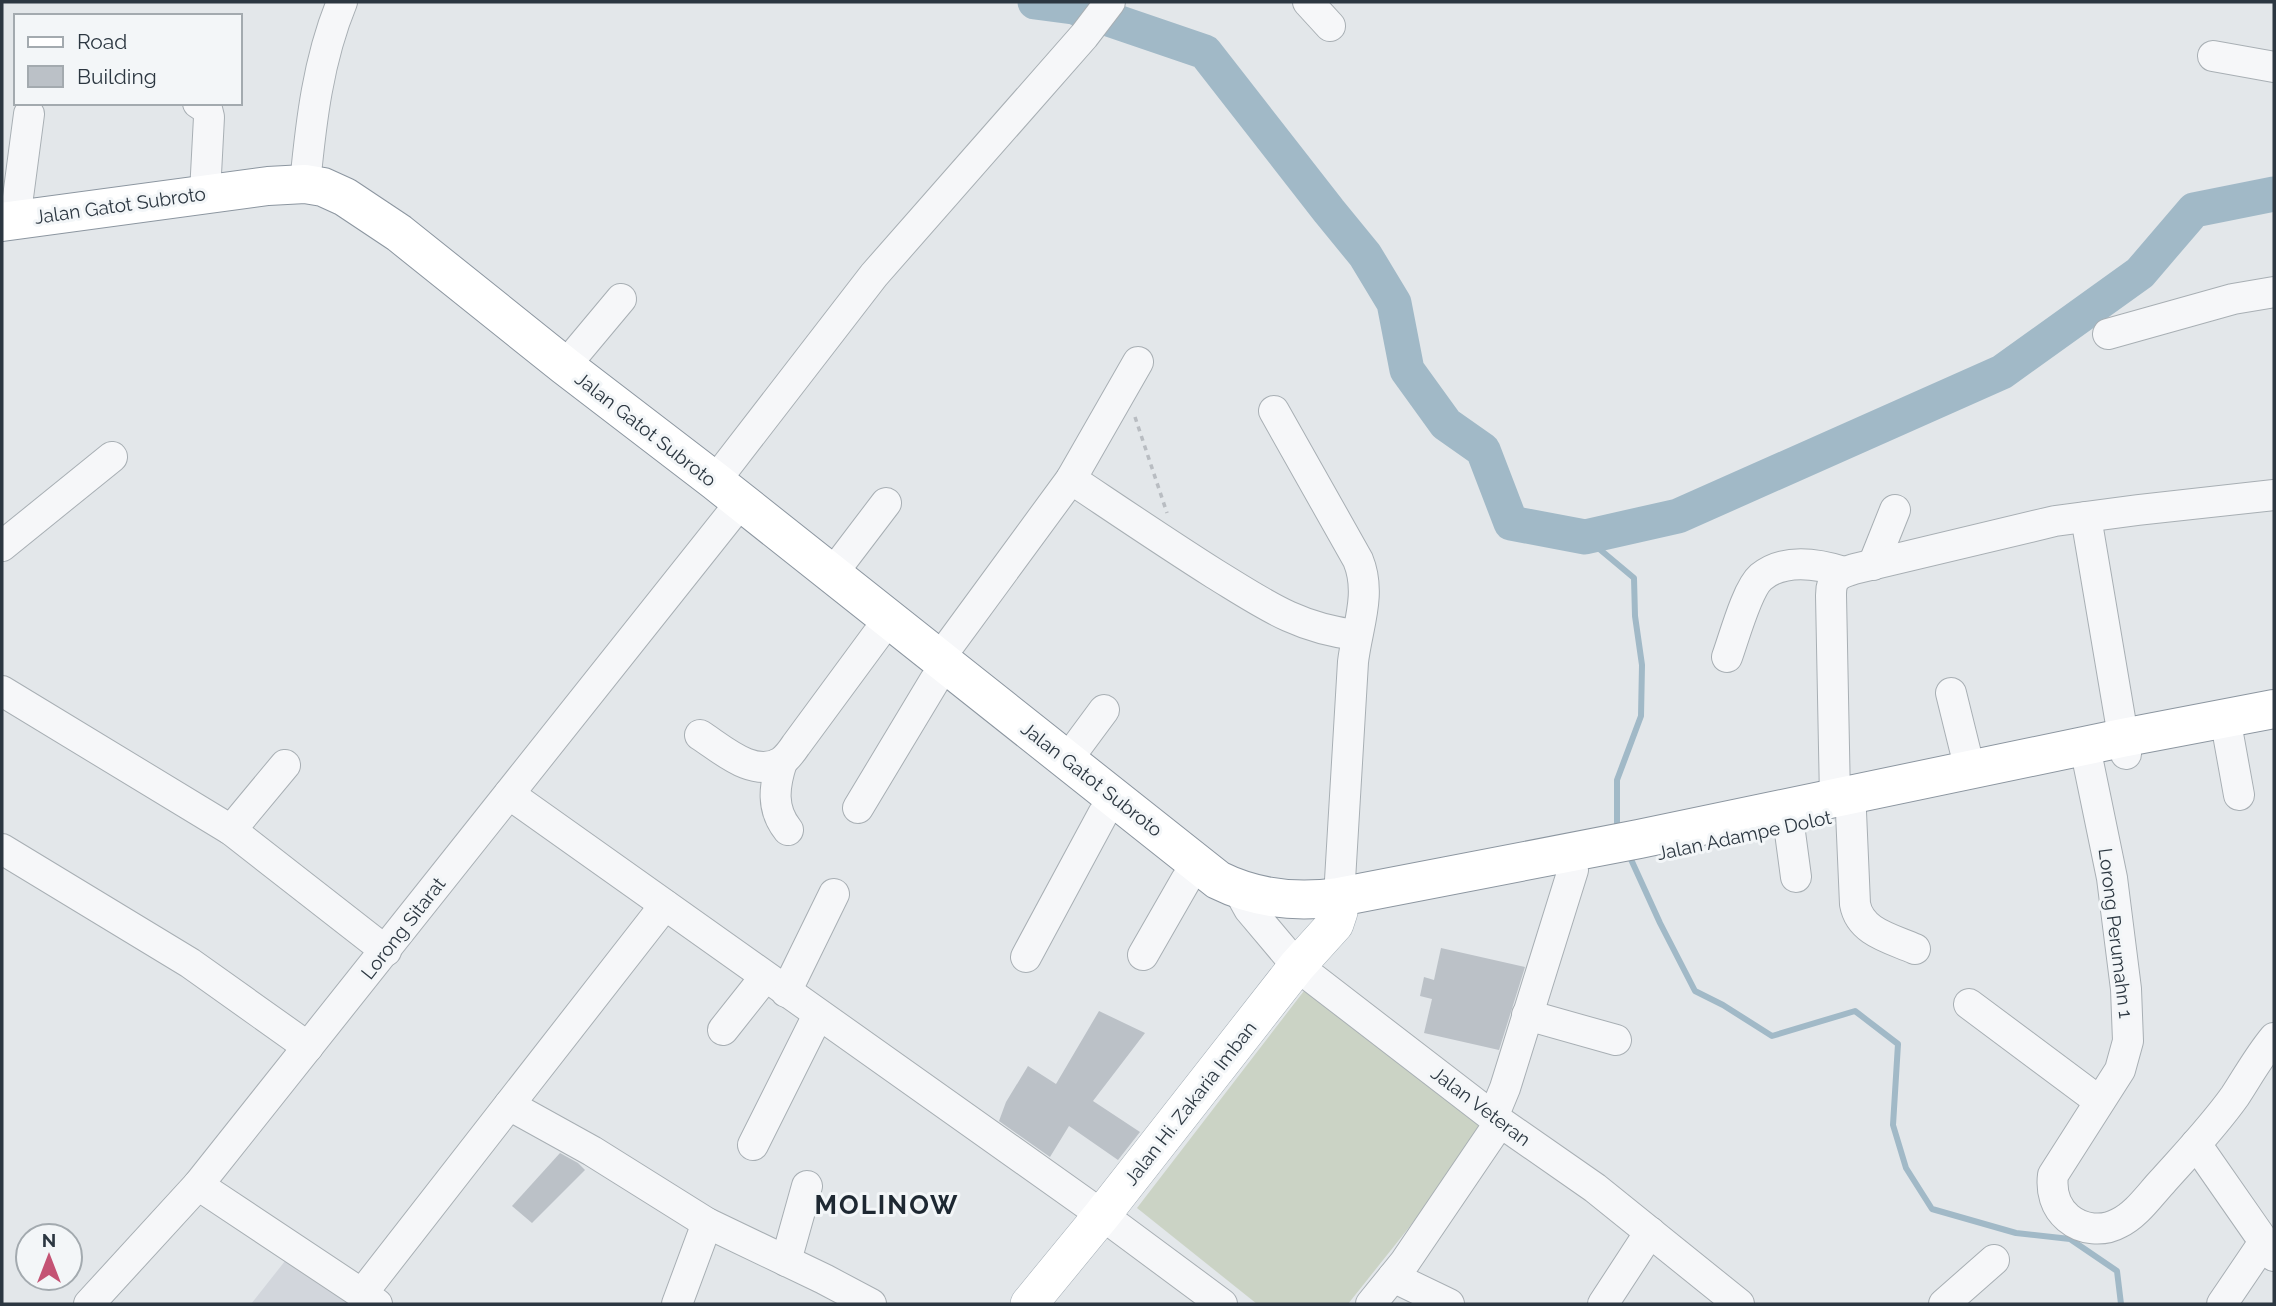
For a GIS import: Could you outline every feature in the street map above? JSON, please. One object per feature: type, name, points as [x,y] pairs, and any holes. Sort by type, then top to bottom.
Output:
[{"type":"highway","name":"Jalan Gatot Subroto","points":[[6,229],[205,193],[306,171],[323,187],[345,197],[400,247],[697,498],[728,501],[832,574],[937,670],[1122,821],[1221,891]]},
{"type":"highway","name":"Jalan Gatot Subroto","points":[[6,229],[290,205],[318,209],[342,217],[400,247],[565,366],[728,501],[877,635],[937,670],[1067,760],[1122,821]]},
{"type":"highway","name":"Jalan Adampe Dolot","points":[[1614,855],[2087,755],[2274,709]]},
{"type":"highway","name":"Jalan Adampe Dolot","points":[[2124,746],[2228,734],[2274,725]]},
{"type":"highway","name":"Jalan Adampe Dolot","points":[[1221,891],[1339,905],[1788,825],[1843,805],[1970,770],[2087,755]]},
{"type":"main road","name":"Jalan Hi. Zakaria Imban","points":[[1029,1304],[1297,966],[1335,924],[1339,905]]},
{"type":"street","points":[[306,171],[318,83],[330,29],[342,2]]},
{"type":"street","name":"Lorong Sitarat","points":[[89,1304],[198,1185],[509,794],[728,501],[874,275],[1084,36],[1110,2]]},
{"type":"street","points":[[1308,2],[1330,26]]},
{"type":"street","points":[[2213,56],[2274,67]]},
{"type":"street","points":[[201,105],[207,109],[209,117],[205,193]]},
{"type":"street","points":[[6,229],[29,114]]},
{"type":"street","points":[[2108,334],[2233,299],[2274,292]]},
{"type":"street","points":[[565,366],[621,299]]},
{"type":"street","points":[[858,808],[937,670],[1071,479],[1131,374]]},
{"type":"street","points":[[1274,411],[1362,570],[1366,587],[1356,635],[1339,905]]},
{"type":"street","points":[[2,546],[112,457]]},
{"type":"street","points":[[1071,479],[1181,553],[1282,615],[1321,629],[1356,635]]},
{"type":"street","points":[[1915,949],[1867,927],[1857,917],[1843,805],[1830,584],[1844,572],[2055,521],[2274,495]]},
{"type":"street","points":[[832,574],[886,503]]},
{"type":"street","points":[[1873,565],[1895,510]]},
{"type":"street","points":[[2086,517],[2124,746]]},
{"type":"street","points":[[1727,657],[1751,592],[1760,578],[1779,568],[1803,564],[1822,565],[1844,572]]},
{"type":"street","points":[[788,830],[779,819],[775,801],[775,782],[782,762],[877,635]]},
{"type":"street","points":[[1951,693],[1970,770]]},
{"type":"street","points":[[6,701],[231,830],[386,951]]},
{"type":"street","points":[[1067,760],[1104,710]]},
{"type":"street","points":[[2228,734],[2239,795]]},
{"type":"street","points":[[700,735],[751,765],[766,768],[782,762]]},
{"type":"street","name":"Lorong Perumahn 1","points":[[2087,755],[2114,892],[2126,989],[2128,1041],[2120,1070],[2053,1175],[2051,1188],[2069,1219],[2081,1226],[2108,1228],[2121,1223],[2140,1207],[2236,1094],[2271,1042]]},
{"type":"street","points":[[231,830],[285,765]]},
{"type":"street","points":[[509,794],[1102,1215],[1192,1295],[1222,1304]]},
{"type":"street","points":[[1026,957],[1122,821]]},
{"type":"street","points":[[1788,825],[1796,877]]},
{"type":"street","points":[[2,849],[190,963],[308,1047]]},
{"type":"street","points":[[1371,1304],[1392,1277],[1496,1119],[1527,1015],[1614,855]]},
{"type":"street","points":[[1143,955],[1221,891]]},
{"type":"street","name":"Jalan Veteran","points":[[1221,891],[1297,966],[1496,1119],[1595,1188],[1739,1304]]},
{"type":"street","points":[[723,1030],[775,985],[834,894]]},
{"type":"street","points":[[198,1185],[369,1299],[509,1105],[664,905]]},
{"type":"street","points":[[1969,1004],[2099,1101]]},
{"type":"street","points":[[753,1145],[817,1015]]},
{"type":"street","points":[[1527,1015],[1616,1040]]},
{"type":"street","points":[[509,1105],[592,1151],[707,1223],[871,1304]]},
{"type":"street","points":[[2196,1144],[2269,1249],[2222,1304]]},
{"type":"street","points":[[786,1261],[807,1186]]},
{"type":"street","points":[[677,1304],[707,1223]]},
{"type":"street","points":[[1603,1304],[1650,1232]]},
{"type":"street","points":[[1944,1304],[1994,1260]]},
{"type":"street","points":[[1392,1277],[1449,1304]]},
{"type":"path","points":[[1131,374],[1168,514]]},
{"type":"shaded area","points":[[1307,987],[1489,1127],[1348,1304],[1257,1304],[1137,1208]]},
{"type":"shaded area","points":[[289,1256],[366,1304],[251,1304]]},
{"type":"building","points":[[1441,948],[1525,967],[1499,1050],[1424,1033],[1432,999],[1420,996],[1424,977],[1434,980]]},
{"type":"building","points":[[1099,1011],[1145,1033],[1093,1101],[1140,1132],[1118,1160],[1069,1126],[1050,1157],[999,1121],[1006,1102],[1028,1066],[1056,1084]]},
{"type":"building","points":[[560,1153],[585,1170],[532,1223],[512,1206]]},
{"type":"waterway","points":[[1035,2],[1073,7],[1205,52],[1365,255],[1394,303],[1407,370],[1446,424],[1483,450],[1511,523],[1585,537],[1678,516],[2002,372],[2140,273],[2194,210],[2274,194]]},
{"type":"waterway","points":[[1585,537],[1634,578],[1635,616],[1642,665],[1641,716],[1617,780],[1617,824],[1620,832]]},
{"type":"waterway","points":[[1629,855],[1695,991],[1772,1036],[1855,1011],[1898,1044],[1893,1125],[1906,1168],[1932,1209],[2016,1233],[2070,1239],[2117,1271],[2121,1304]]},
{"type":"district","name":"MOLINOW","points":[[887,1205]]}]
